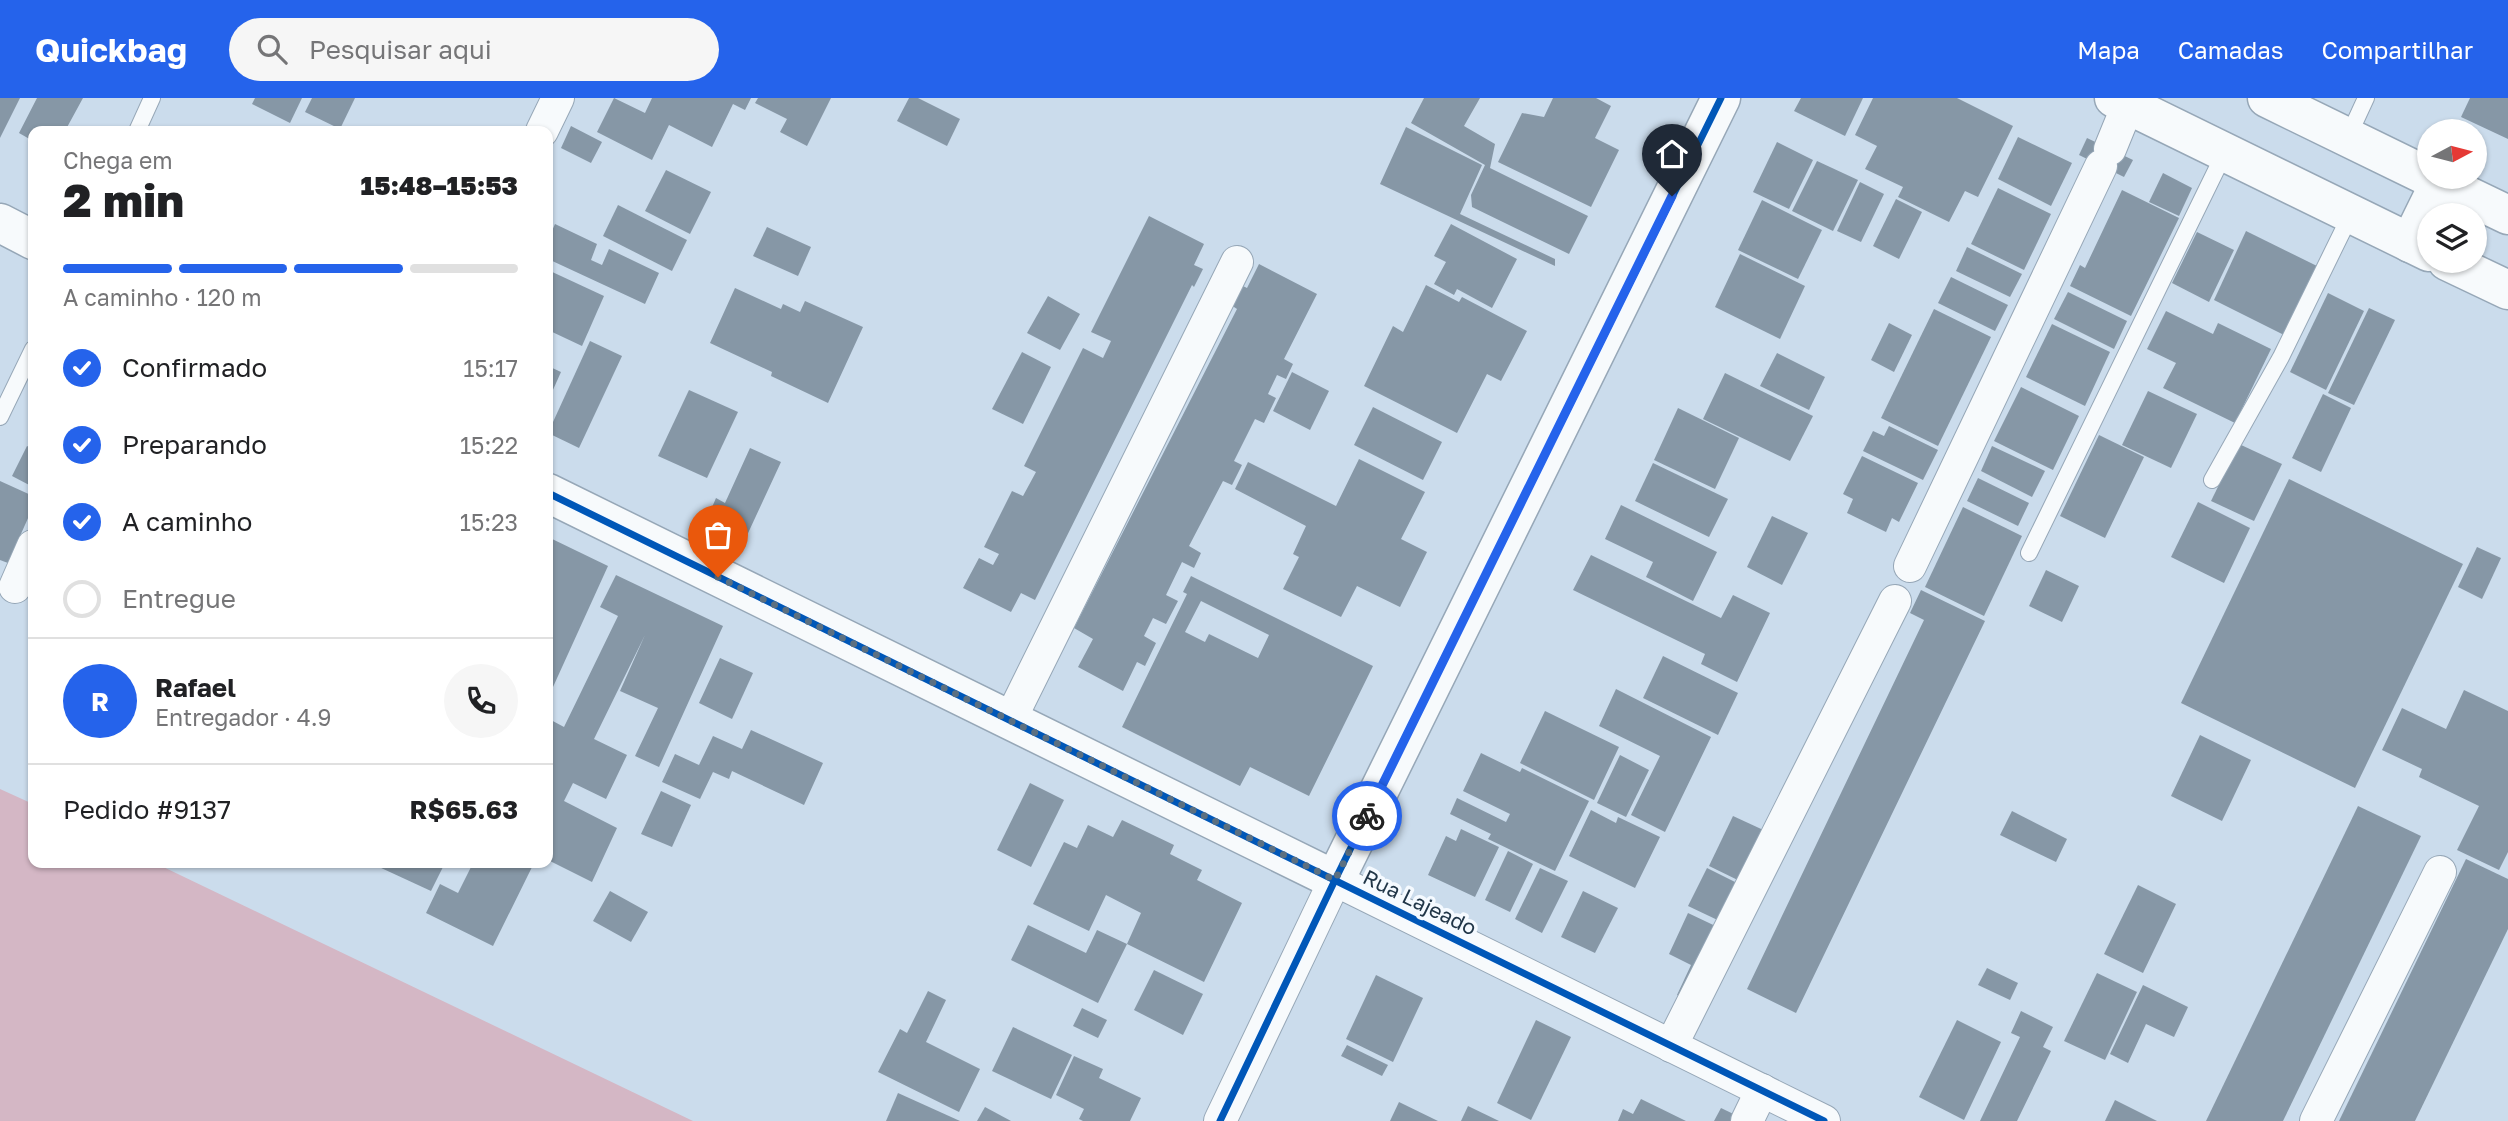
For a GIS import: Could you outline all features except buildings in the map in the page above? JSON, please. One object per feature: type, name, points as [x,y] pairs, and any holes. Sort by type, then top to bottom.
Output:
[{"type":"street","points":[[544,126],[558,98]]},
{"type":"street","points":[[1220,1121],[1335,880],[1721,98]]},
{"type":"street","points":[[2267,98],[2417,170]]},
{"type":"street","points":[[1910,566],[2106,158],[2121,102],[2417,246]]},
{"type":"street","points":[[2455,189],[2508,215]]},
{"type":"street","points":[[0,223],[28,237]]},
{"type":"street","points":[[1010,720],[1237,262]]},
{"type":"street","points":[[2474,273],[2507,288]]},
{"type":"street","name":"Rua Lajeado","points":[[553,495],[1824,1121]]},
{"type":"street","points":[[15,587],[28,557]]},
{"type":"street","points":[[1671,1046],[1895,601]]},
{"type":"street","points":[[2316,1121],[2440,872]]},
{"type":"street","points":[[1747,1121],[1762,1090]]},
{"type":"lane","points":[[139,126],[152,98]]},
{"type":"lane","points":[[2347,137],[2366,98]]},
{"type":"lane","points":[[2029,553],[2225,152]]},
{"type":"lane","points":[[2212,481],[2281,357],[2351,214]]},
{"type":"lane","points":[[0,417],[28,359]]},
{"type":"shaded area","points":[[0,789],[28,802],[28,868],[165,868],[693,1121],[0,1121]]},
{"type":"cycle path","points":[[1220,1121],[1335,880],[1721,98]]},
{"type":"cycle path","points":[[553,495],[1824,1121]]},
{"type":"way so far","points":[[718,577],[1335,880],[1367,816]]},
{"type":"route","points":[[1367,816],[1672,196]]}]
